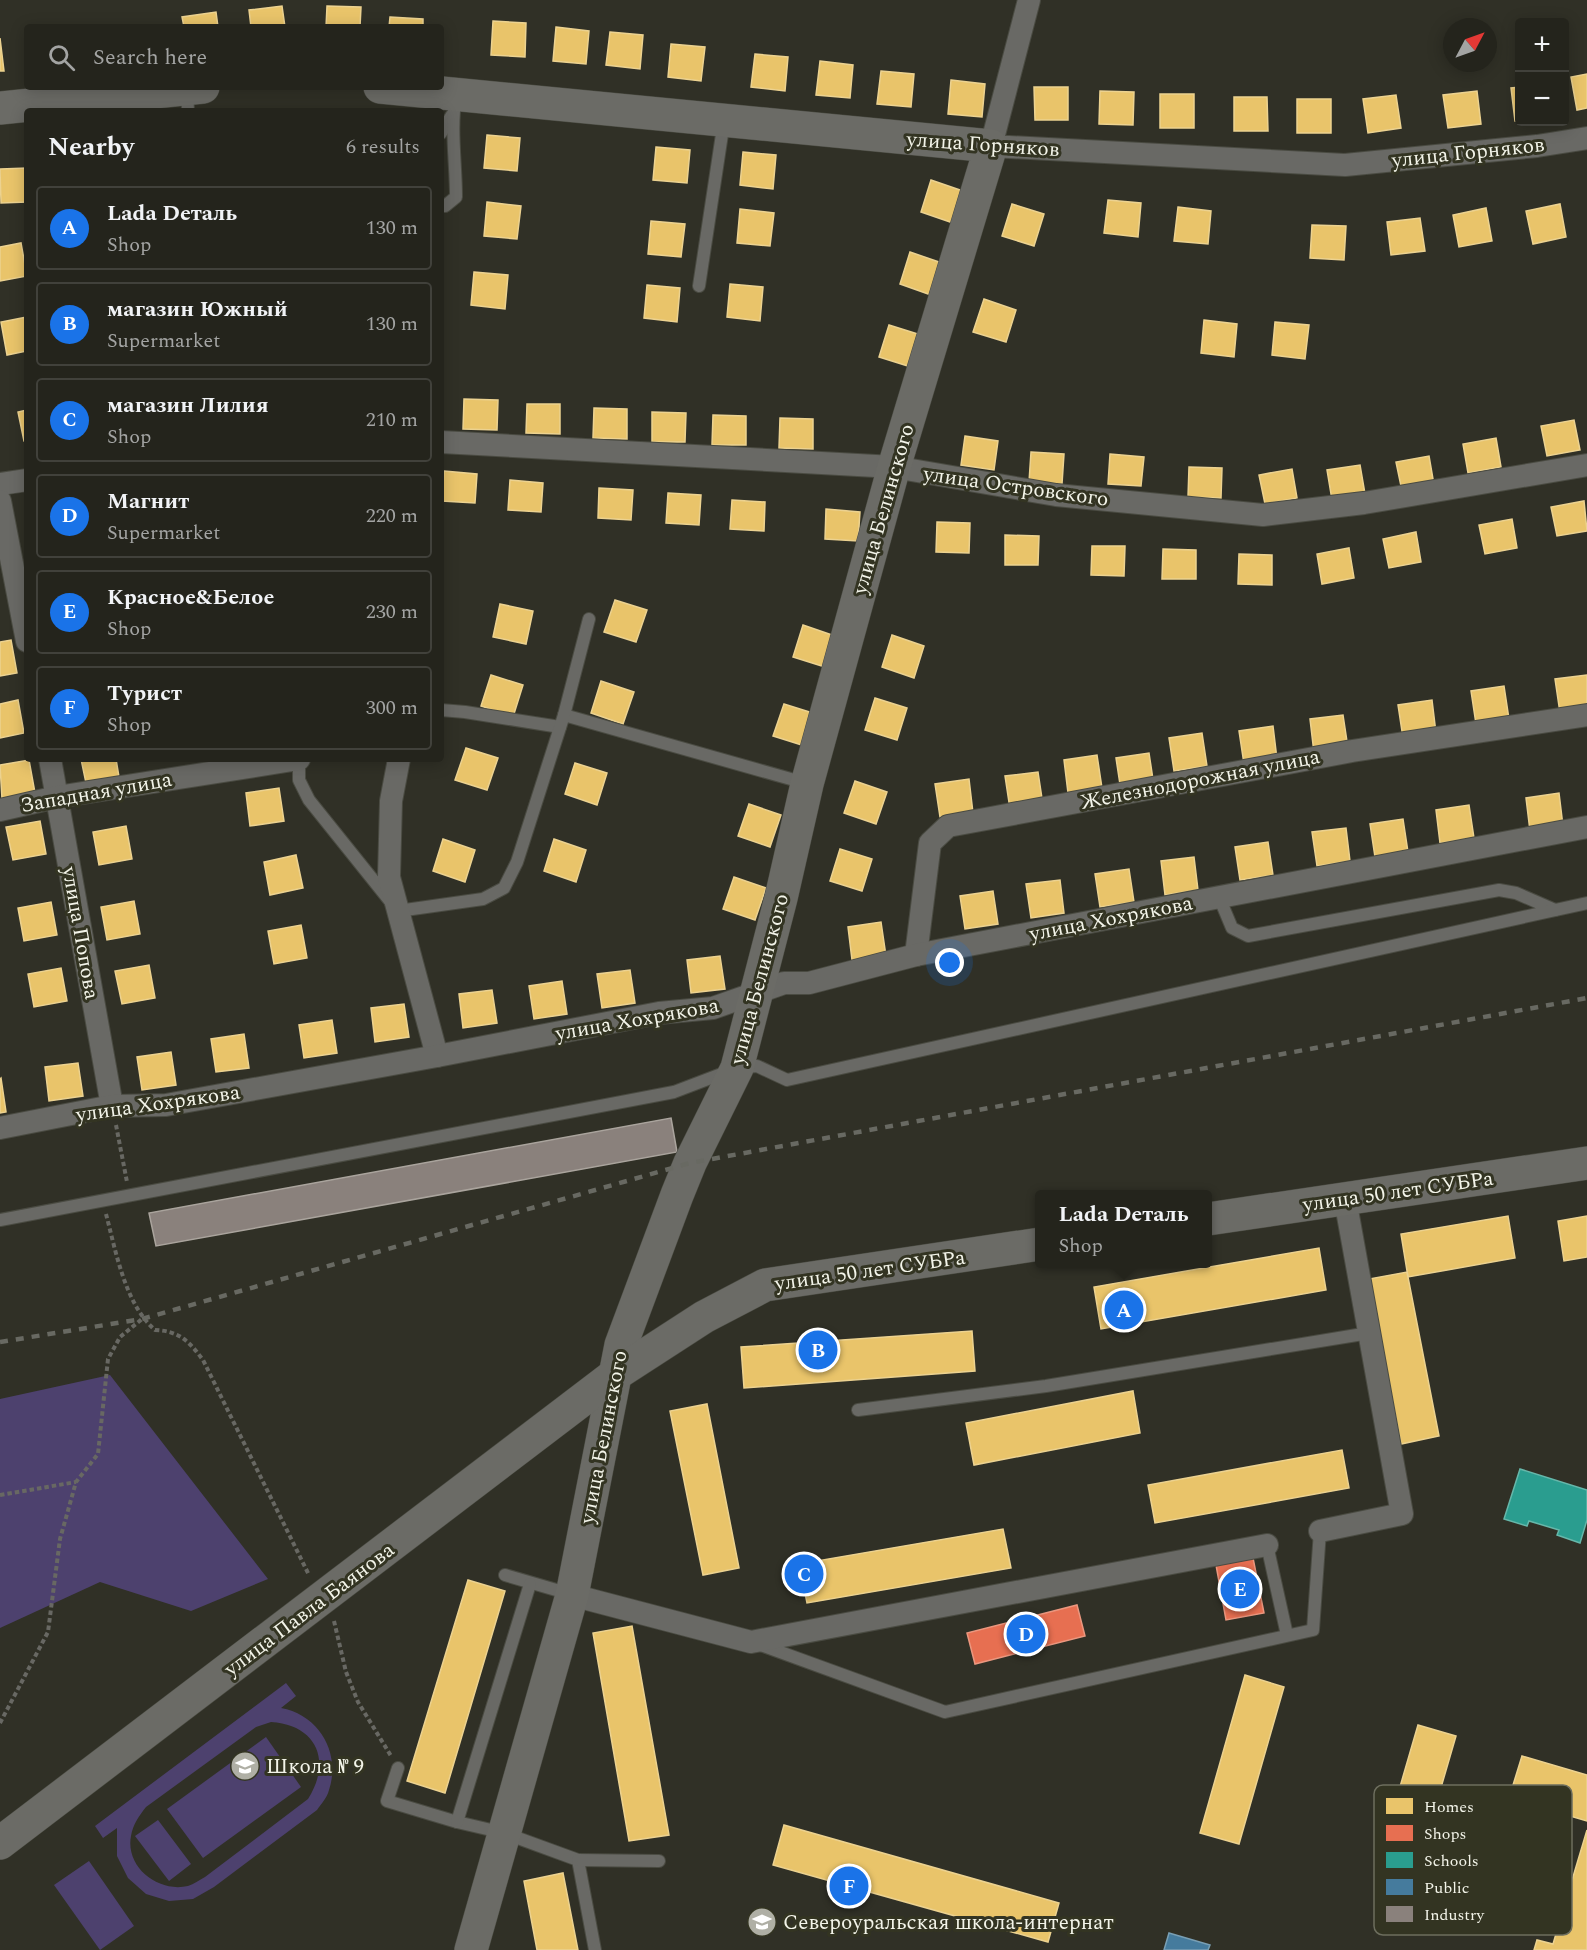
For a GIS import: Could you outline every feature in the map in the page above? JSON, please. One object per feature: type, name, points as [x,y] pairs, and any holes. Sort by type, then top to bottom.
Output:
[{"type":"street","name":"улица Белинского","points":[[471,1950],[572,1595],[621,1345],[690,1163],[737,1068],[807,784],[894,467],[991,146],[1029,0]]},
{"type":"street","name":"улица Горняков","points":[[392,90],[454,105],[724,120],[991,146],[1345,165],[1537,146],[1587,138]]},
{"type":"street","points":[[0,108],[193,95]]},
{"type":"street","name":"улица Островского","points":[[444,442],[894,467],[1056,495],[1263,515],[1364,503],[1587,465]]},
{"type":"street","points":[[0,484],[24,480]]},
{"type":"street","points":[[0,501],[24,625]]},
{"type":"street","name":"Железнодорожная улица","points":[[916,955],[930,843],[948,826],[1352,750],[1587,715]]},
{"type":"street","name":"улица Попова","points":[[51,762],[112,1106]]},
{"type":"street","name":"Западная улица","points":[[0,810],[57,797],[280,762]]},
{"type":"street","points":[[398,762],[391,801],[389,878],[437,1056]]},
{"type":"street","name":"улица Хохрякова","points":[[0,1128],[112,1106],[165,1105],[659,1013],[713,1008],[784,983],[809,983],[916,955],[1587,827]]},
{"type":"street","name":"улица 50 лет СУБРа","points":[[1212,1218],[1587,1162]]},
{"type":"street","points":[[1320,1531],[1402,1514],[1345,1199]]},
{"type":"street","name":"улица 50 лет СУБРа","points":[[616,1374],[704,1317],[765,1285],[1035,1245]]},
{"type":"street","name":"улица Павла Баянова","points":[[0,1843],[616,1374]]},
{"type":"street","points":[[572,1595],[751,1642],[1267,1545]]},
{"type":"lane","points":[[444,127],[454,105]]},
{"type":"lane","points":[[444,206],[456,198],[454,105]]},
{"type":"lane","points":[[699,286],[724,120]]},
{"type":"lane","points":[[299,762],[299,780],[309,800],[398,911],[483,899],[504,888],[517,862],[562,721],[589,620]]},
{"type":"lane","points":[[444,710],[562,721],[807,784]]},
{"type":"lane","points":[[1219,897],[1232,928],[1248,936],[1499,890],[1516,893],[1555,910]]},
{"type":"lane","points":[[0,1220],[674,1092],[737,1068],[757,1066],[787,1080],[1587,903]]},
{"type":"lane","points":[[858,1410],[1046,1386],[1369,1333]]},
{"type":"lane","points":[[751,1642],[945,1712],[1312,1630],[1320,1531]]},
{"type":"lane","points":[[1267,1545],[1287,1635]]},
{"type":"lane","points":[[505,1575],[572,1595]]},
{"type":"lane","points":[[457,1822],[530,1584]]},
{"type":"lane","points":[[398,1768],[387,1801],[504,1833],[578,1860],[660,1861]]},
{"type":"lane","points":[[578,1860],[595,1950]]},
{"type":"path","points":[[112,1106],[130,1197]]},
{"type":"path","points":[[103,1202],[119,1266],[142,1319],[155,1330],[170,1331],[191,1344],[203,1360],[321,1600],[335,1622],[346,1672],[358,1702],[398,1768]]},
{"type":"path","points":[[0,1723],[48,1632],[60,1539],[76,1482],[98,1454],[108,1359],[120,1337],[142,1319]]},
{"type":"path","points":[[0,1495],[76,1482]]},
{"type":"shaded area","points":[[110,1375],[268,1579],[191,1611],[100,1582],[0,1628],[0,1399]]},
{"type":"shaded area","points":[[286,1683],[296,1696],[281,1708],[307,1719],[324,1738],[329,1750],[332,1776],[328,1793],[317,1810],[214,1887],[193,1899],[169,1901],[146,1894],[128,1878],[117,1856],[117,1828],[103,1838],[95,1826]],"holes":[[[271,1722],[300,1730],[316,1747],[319,1771],[308,1799],[205,1877],[188,1886],[166,1886],[146,1875],[138,1867],[130,1847],[133,1828],[146,1807],[256,1727]]]},
{"type":"shaded area","points":[[266,1737],[301,1787],[203,1858],[167,1809]]},
{"type":"shaded area","points":[[158,1820],[191,1864],[169,1881],[135,1836]]},
{"type":"shaded area","points":[[89,1861],[134,1926],[100,1950],[54,1885]]},
{"type":"building: Homes","points":[[282,6],[285,24],[251,24],[249,10]]},
{"type":"building: Homes","points":[[327,6],[361,7],[360,24],[326,24]]},
{"type":"building: Homes","points":[[216,12],[218,24],[183,24],[182,17]]},
{"type":"building: Homes","points":[[390,17],[423,19],[423,24],[389,24]]},
{"type":"building: Homes","points":[[493,21],[526,23],[525,57],[491,55]]},
{"type":"building: Homes","points":[[556,27],[589,31],[586,64],[553,61]]},
{"type":"building: Homes","points":[[610,32],[643,35],[640,69],[606,65]]},
{"type":"building: Homes","points":[[0,38],[4,71],[0,71]]},
{"type":"building: Homes","points":[[671,44],[705,47],[701,81],[668,77]]},
{"type":"building: Homes","points":[[755,54],[788,57],[785,91],[751,87]]},
{"type":"building: Homes","points":[[820,61],[853,65],[850,98],[816,95]]},
{"type":"building: Homes","points":[[881,71],[914,74],[911,107],[877,104]]},
{"type":"building: Homes","points":[[1587,74],[1587,108],[1577,110],[1571,77]]},
{"type":"building: Homes","points":[[951,80],[985,84],[982,117],[948,114]]},
{"type":"building: Homes","points":[[1034,87],[1068,87],[1068,120],[1035,120]]},
{"type":"building: Homes","points":[[1511,88],[1515,88],[1515,121]]},
{"type":"building: Homes","points":[[1100,91],[1134,92],[1133,125],[1099,124]]},
{"type":"building: Homes","points":[[1477,91],[1481,124],[1448,128],[1443,95]]},
{"type":"building: Homes","points":[[1160,94],[1194,94],[1194,128],[1160,128]]},
{"type":"building: Homes","points":[[1396,95],[1401,128],[1368,133],[1363,99]]},
{"type":"building: Homes","points":[[1234,97],[1267,97],[1268,131],[1234,131]]},
{"type":"building: Homes","points":[[1297,99],[1331,99],[1331,133],[1297,133]]},
{"type":"building: Homes","points":[[487,135],[520,138],[517,171],[484,168]]},
{"type":"building: Homes","points":[[656,147],[690,150],[687,183],[653,180]]},
{"type":"building: Homes","points":[[743,152],[776,155],[773,189],[740,185]]},
{"type":"building: Homes","points":[[24,168],[24,202],[1,203],[0,169]]},
{"type":"building: Homes","points":[[931,180],[963,191],[953,223],[921,212]]},
{"type":"building: Homes","points":[[1108,200],[1141,203],[1138,237],[1104,233]]},
{"type":"building: Homes","points":[[487,202],[521,206],[517,239],[484,236]]},
{"type":"building: Homes","points":[[1012,204],[1044,214],[1034,246],[1002,236]]},
{"type":"building: Homes","points":[[1560,204],[1566,237],[1533,244],[1526,211]]},
{"type":"building: Homes","points":[[1178,207],[1211,211],[1208,244],[1174,241]]},
{"type":"building: Homes","points":[[1486,208],[1492,241],[1459,247],[1453,215]]},
{"type":"building: Homes","points":[[740,209],[774,213],[770,246],[737,243]]},
{"type":"building: Homes","points":[[1420,218],[1425,251],[1391,255],[1387,222]]},
{"type":"building: Homes","points":[[651,221],[685,224],[681,257],[648,254]]},
{"type":"building: Homes","points":[[1312,225],[1346,226],[1344,260],[1310,258]]},
{"type":"building: Homes","points":[[21,243],[24,277],[0,281],[0,247]]},
{"type":"building: Homes","points":[[910,252],[942,263],[931,295],[900,284]]},
{"type":"building: Homes","points":[[474,272],[508,275],[505,309],[471,305]]},
{"type":"building: Homes","points":[[730,284],[763,287],[760,321],[727,317]]},
{"type":"building: Homes","points":[[647,285],[680,288],[677,322],[644,318]]},
{"type":"building: Homes","points":[[984,299],[1016,310],[1006,342],[973,332]]},
{"type":"building: Homes","points":[[24,318],[24,352],[7,355],[1,322]]},
{"type":"building: Homes","points":[[1204,320],[1237,324],[1234,357],[1201,353]]},
{"type":"building: Homes","points":[[1275,322],[1309,325],[1305,359],[1272,355]]},
{"type":"building: Homes","points":[[889,325],[921,335],[911,367],[879,357]]},
{"type":"building: Homes","points":[[464,399],[498,400],[497,430],[463,429]]},
{"type":"building: Homes","points":[[527,404],[560,404],[560,434],[526,433]]},
{"type":"building: Homes","points":[[594,408],[627,409],[627,439],[593,438]]},
{"type":"building: Homes","points":[[24,411],[24,441],[18,412]]},
{"type":"building: Homes","points":[[652,412],[686,413],[685,442],[652,442]]},
{"type":"building: Homes","points":[[713,415],[746,416],[746,445],[712,445]]},
{"type":"building: Homes","points":[[780,418],[813,419],[813,449],[779,448]]},
{"type":"building: Homes","points":[[1574,420],[1580,450],[1547,456],[1541,426]]},
{"type":"building: Homes","points":[[965,436],[998,441],[994,470],[961,465]]},
{"type":"building: Homes","points":[[1496,438],[1501,467],[1468,473],[1463,444]]},
{"type":"building: Homes","points":[[1031,452],[1064,454],[1062,484],[1029,482]]},
{"type":"building: Homes","points":[[1110,454],[1144,457],[1141,486],[1108,484]]},
{"type":"building: Homes","points":[[1429,456],[1434,485],[1402,491],[1396,462]]},
{"type":"building: Homes","points":[[1360,465],[1365,494],[1332,500],[1327,470]]},
{"type":"building: Homes","points":[[1189,467],[1222,468],[1221,498],[1188,497]]},
{"type":"building: Homes","points":[[1292,469],[1297,498],[1265,504],[1259,475]]},
{"type":"building: Homes","points":[[444,471],[477,474],[475,503],[444,501]]},
{"type":"building: Homes","points":[[510,480],[543,483],[541,512],[508,510]]},
{"type":"building: Homes","points":[[599,488],[633,490],[631,520],[598,518]]},
{"type":"building: Homes","points":[[668,493],[701,495],[699,525],[666,523]]},
{"type":"building: Homes","points":[[732,500],[765,502],[764,531],[730,529]]},
{"type":"building: Homes","points":[[1584,501],[1587,531],[1557,536],[1551,507]]},
{"type":"building: Homes","points":[[826,509],[860,512],[858,541],[825,539]]},
{"type":"building: Homes","points":[[1512,519],[1517,548],[1485,554],[1479,525]]},
{"type":"building: Homes","points":[[937,522],[970,523],[969,553],[936,552]]},
{"type":"building: Homes","points":[[1416,532],[1421,562],[1389,568],[1383,539]]},
{"type":"building: Homes","points":[[1005,535],[1039,536],[1038,565],[1005,565]]},
{"type":"building: Homes","points":[[1092,546],[1125,546],[1124,576],[1091,575]]},
{"type":"building: Homes","points":[[1349,548],[1354,578],[1322,584],[1317,554]]},
{"type":"building: Homes","points":[[1163,549],[1196,550],[1196,579],[1162,579]]},
{"type":"building: Homes","points":[[1239,554],[1272,555],[1272,585],[1238,584]]},
{"type":"building: Homes","points":[[615,600],[647,610],[636,642],[604,632]]},
{"type":"building: Homes","points":[[500,604],[533,611],[526,644],[493,637]]},
{"type":"building: Homes","points":[[803,625],[835,636],[825,667],[793,657]]},
{"type":"building: Homes","points":[[892,635],[924,646],[914,678],[882,667]]},
{"type":"building: Homes","points":[[11,640],[17,673],[0,676],[0,642]]},
{"type":"building: Homes","points":[[491,675],[523,685],[513,717],[481,706]]},
{"type":"building: Homes","points":[[1587,675],[1587,709],[1560,713],[1555,679]]},
{"type":"building: Homes","points":[[601,681],[634,692],[623,724],[591,713]]},
{"type":"building: Homes","points":[[1504,686],[1509,719],[1476,724],[1471,691]]},
{"type":"building: Homes","points":[[875,698],[907,708],[897,740],[865,730]]},
{"type":"building: Homes","points":[[18,700],[24,733],[0,738],[0,704]]},
{"type":"building: Homes","points":[[1432,700],[1436,733],[1403,738],[1398,705]]},
{"type":"building: Homes","points":[[784,704],[816,714],[805,746],[773,736]]},
{"type":"building: Homes","points":[[1343,715],[1348,748],[1314,753],[1310,719]]},
{"type":"building: Homes","points":[[1273,726],[1277,759],[1244,764],[1239,731]]},
{"type":"building: Homes","points":[[1202,733],[1207,766],[1174,771],[1169,738]]},
{"type":"building: Homes","points":[[466,748],[498,758],[487,790],[455,780]]},
{"type":"building: Homes","points":[[1149,753],[1154,786],[1121,791],[1116,758]]},
{"type":"building: Homes","points":[[1097,755],[1102,788],[1068,793],[1064,760]]},
{"type":"building: Homes","points":[[29,762],[35,793],[2,799],[0,765]]},
{"type":"building: Homes","points":[[82,762],[116,762],[119,777],[86,783]]},
{"type":"building: Homes","points":[[575,763],[607,773],[597,805],[565,794]]},
{"type":"building: Homes","points":[[1038,772],[1043,805],[1010,809],[1005,776]]},
{"type":"building: Homes","points":[[969,779],[973,813],[940,817],[935,784]]},
{"type":"building: Homes","points":[[855,781],[887,792],[876,824],[844,813]]},
{"type":"building: Homes","points":[[279,788],[284,821],[250,826],[246,793]]},
{"type":"building: Homes","points":[[1559,793],[1563,826],[1530,831],[1526,798]]},
{"type":"building: Homes","points":[[749,804],[781,815],[770,847],[738,836]]},
{"type":"building: Homes","points":[[1469,805],[1474,838],[1440,843],[1436,810]]},
{"type":"building: Homes","points":[[1403,819],[1408,852],[1375,857],[1370,824]]},
{"type":"building: Homes","points":[[40,821],[46,854],[13,860],[6,827]]},
{"type":"building: Homes","points":[[126,826],[132,859],[99,865],[93,832]]},
{"type":"building: Homes","points":[[1346,828],[1350,861],[1317,866],[1312,832]]},
{"type":"building: Homes","points":[[443,839],[475,850],[465,882],[433,871]]},
{"type":"building: Homes","points":[[554,839],[586,850],[576,882],[544,871]]},
{"type":"building: Homes","points":[[1268,842],[1273,875],[1240,880],[1235,847]]},
{"type":"building: Homes","points":[[840,849],[872,859],[862,891],[830,881]]},
{"type":"building: Homes","points":[[296,855],[303,888],[270,895],[264,862]]},
{"type":"building: Homes","points":[[1194,857],[1198,890],[1165,895],[1161,861]]},
{"type":"building: Homes","points":[[1129,869],[1134,902],[1100,907],[1095,874]]},
{"type":"building: Homes","points":[[734,877],[766,888],[755,920],[723,909]]},
{"type":"building: Homes","points":[[1060,880],[1064,913],[1031,918],[1026,884]]},
{"type":"building: Homes","points":[[993,891],[998,924],[965,929],[960,896]]},
{"type":"building: Homes","points":[[134,901],[140,934],[107,940],[101,907]]},
{"type":"building: Homes","points":[[51,902],[57,935],[24,941],[18,908]]},
{"type":"building: Homes","points":[[881,922],[886,956],[852,960],[848,927]]},
{"type":"building: Homes","points":[[301,925],[307,958],[274,964],[268,931]]},
{"type":"building: Homes","points":[[720,956],[725,989],[691,993],[687,960]]},
{"type":"building: Homes","points":[[149,965],[155,998],[122,1004],[115,971]]},
{"type":"building: Homes","points":[[61,968],[67,1001],[34,1007],[28,974]]},
{"type":"building: Homes","points":[[630,970],[635,1003],[602,1008],[597,974]]},
{"type":"building: Homes","points":[[562,981],[567,1014],[534,1019],[529,986]]},
{"type":"building: Homes","points":[[492,990],[497,1023],[463,1028],[459,994]]},
{"type":"building: Homes","points":[[404,1004],[409,1037],[375,1042],[371,1008]]},
{"type":"building: Homes","points":[[332,1020],[337,1053],[304,1058],[299,1025]]},
{"type":"building: Homes","points":[[244,1034],[249,1068],[216,1072],[211,1039]]},
{"type":"building: Homes","points":[[171,1052],[176,1085],[142,1090],[137,1057]]},
{"type":"building: Homes","points":[[78,1063],[83,1096],[49,1101],[45,1067]]},
{"type":"building: Homes","points":[[0,1079],[6,1112],[0,1113]]},
{"type":"building: Homes","points":[[1508,1216],[1515,1258],[1408,1277],[1401,1234]]},
{"type":"building: Homes","points":[[1587,1216],[1587,1257],[1564,1261],[1558,1221]]},
{"type":"building: Homes","points":[[1319,1248],[1326,1290],[1101,1329],[1094,1287]]},
{"type":"building: Homes","points":[[1407,1272],[1439,1436],[1401,1444],[1369,1279]]},
{"type":"building: Homes","points":[[972,1331],[975,1371],[744,1388],[741,1347]]},
{"type":"building: Homes","points":[[1133,1391],[1140,1433],[974,1465],[966,1423]]},
{"type":"building: Homes","points":[[707,1404],[739,1568],[703,1575],[670,1411]]},
{"type":"building: Homes","points":[[1342,1450],[1349,1488],[1155,1523],[1148,1485]]},
{"type":"building: Homes","points":[[1003,1529],[1011,1568],[807,1603],[799,1564]]},
{"type":"building: Homes","points":[[468,1580],[505,1591],[445,1793],[407,1781]]},
{"type":"building: Homes","points":[[632,1626],[669,1835],[629,1841],[593,1633]]},
{"type":"building: Homes","points":[[1245,1675],[1284,1687],[1239,1844],[1200,1833]]},
{"type":"building: Homes","points":[[1418,1725],[1456,1736],[1442,1785],[1401,1785]]},
{"type":"building: Homes","points":[[1522,1756],[1587,1775],[1587,1821],[1572,1817],[1572,1785],[1513,1785]]},
{"type":"building: Homes","points":[[784,1825],[1059,1903],[1048,1942],[773,1865]]},
{"type":"building: Homes","points":[[1587,1830],[1587,1950],[1534,1950],[1537,1940],[1553,1944],[1556,1935],[1572,1935],[1572,1880]]},
{"type":"building: Homes","points":[[563,1873],[578,1950],[537,1950],[524,1881]]},
{"type":"building: Shops","points":[[1253,1558],[1264,1613],[1226,1620],[1216,1565]]},
{"type":"building: Shops","points":[[1077,1605],[1085,1636],[975,1664],[967,1633]]},
{"type":"building: Schools","points":[[1520,1469],[1587,1490],[1587,1520],[1580,1543],[1557,1535],[1559,1530],[1529,1521],[1527,1526],[1504,1519]]},
{"type":"building: Public","points":[[1169,1933],[1210,1945],[1208,1950],[1164,1950]]},
{"type":"building: Industry","points":[[671,1118],[677,1152],[156,1246],[149,1213]]},
{"type":"railway","points":[[0,1342],[142,1319],[690,1163],[1587,998]]},
{"type":"place","name":"Lada Dеталь","points":[[1124,1310]]},
{"type":"place","name":"магазин Южный","points":[[818,1350]]},
{"type":"place","name":"магазин Лилия","points":[[804,1574]]},
{"type":"place","name":"Красное&Белое","points":[[1240,1589]]},
{"type":"place","name":"Магнит","points":[[1026,1634]]},
{"type":"place","name":"Школа № 9","points":[[245,1766]]},
{"type":"place","name":"Турист","points":[[849,1886]]},
{"type":"place","name":"Североуральская школа-интернат","points":[[762,1922]]}]
